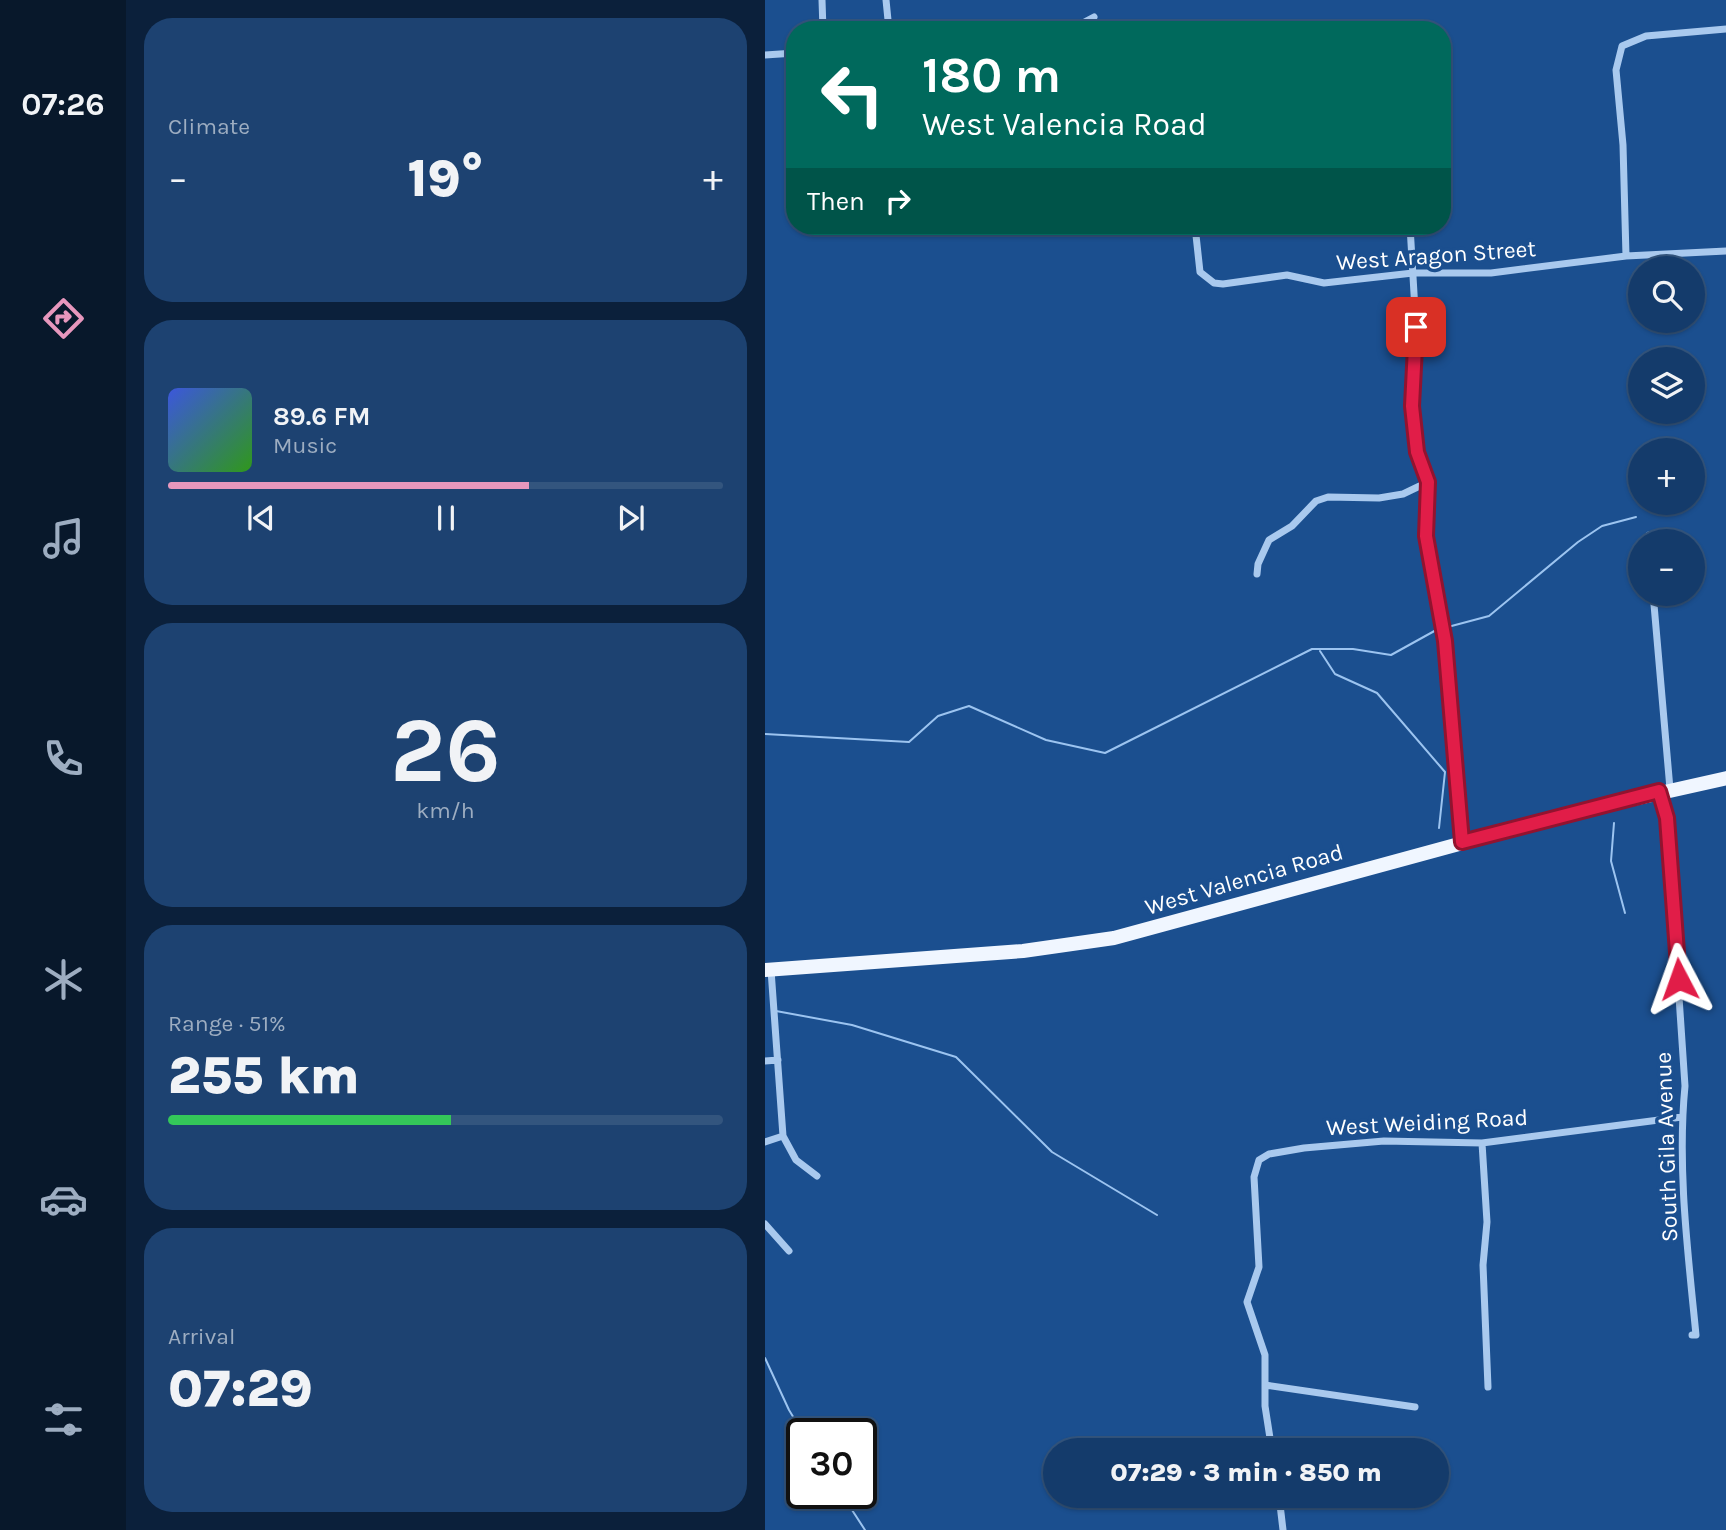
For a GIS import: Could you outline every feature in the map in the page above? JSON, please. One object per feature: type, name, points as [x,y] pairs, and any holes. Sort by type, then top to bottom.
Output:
[{"type":"main road","name":"West Valencia Road","points":[[768,970],[1043,949],[1114,938],[1462,842],[1665,790],[1726,778]]},
{"type":"street","points":[[822,0],[823,21]]},
{"type":"street","points":[[886,0],[888,21]]},
{"type":"street","points":[[1088,21],[1094,18]]},
{"type":"street","points":[[1626,256],[1624,157],[1616,70],[1622,46],[1646,36],[1726,29]]},
{"type":"street","points":[[765,55],[786,54]]},
{"type":"street","name":"West Aragon Street","points":[[1196,235],[1200,272],[1214,283],[1287,275],[1324,283],[1413,272],[1491,273],[1626,256],[1726,251]]},
{"type":"street","points":[[1411,235],[1416,327],[1412,406],[1417,452],[1428,482],[1426,536],[1445,641],[1462,842]]},
{"type":"street","points":[[1257,574],[1258,564],[1272,536],[1292,526],[1316,501],[1328,497],[1379,498],[1403,494],[1428,482]]},
{"type":"street","name":"South Gila Avenue","points":[[1654,606],[1685,1086],[1682,1117],[1694,1335]]},
{"type":"street","points":[[768,970],[783,1136],[796,1160],[817,1176]]},
{"type":"street","points":[[765,1061],[778,1060]]},
{"type":"street","name":"West Weiding Road","points":[[1265,1385],[1262,1340],[1247,1302],[1259,1267],[1254,1177],[1259,1160],[1282,1151],[1374,1141],[1482,1143],[1682,1117]]},
{"type":"street","points":[[765,1142],[783,1136]]},
{"type":"street","points":[[1482,1143],[1487,1213],[1483,1265],[1488,1387]]},
{"type":"street","points":[[765,1224],[789,1251]]},
{"type":"street","points":[[1271,1438],[1265,1385],[1415,1407]]},
{"type":"street","points":[[1280,1508],[1283,1530]]},
{"type":"waterway","points":[[1444,628],[1489,616],[1578,542],[1602,526],[1636,517]]},
{"type":"waterway","points":[[765,734],[909,742],[938,716],[969,706],[1046,740],[1105,753],[1312,649],[1353,649],[1391,655],[1438,629]]},
{"type":"waterway","points":[[1320,651],[1335,674],[1377,693],[1445,772],[1439,828]]},
{"type":"waterway","points":[[1614,823],[1611,861],[1625,913]]},
{"type":"waterway","points":[[776,1011],[852,1025],[956,1057],[1052,1152],[1157,1215]]},
{"type":"waterway","points":[[765,1358],[794,1418]]},
{"type":"waterway","points":[[851,1509],[865,1530]]},
{"type":"route","points":[[1416,327],[1412,406],[1417,452],[1423,462],[1428,482],[1426,536],[1445,641],[1462,842],[1659,791],[1667,818],[1679,979]]}]
